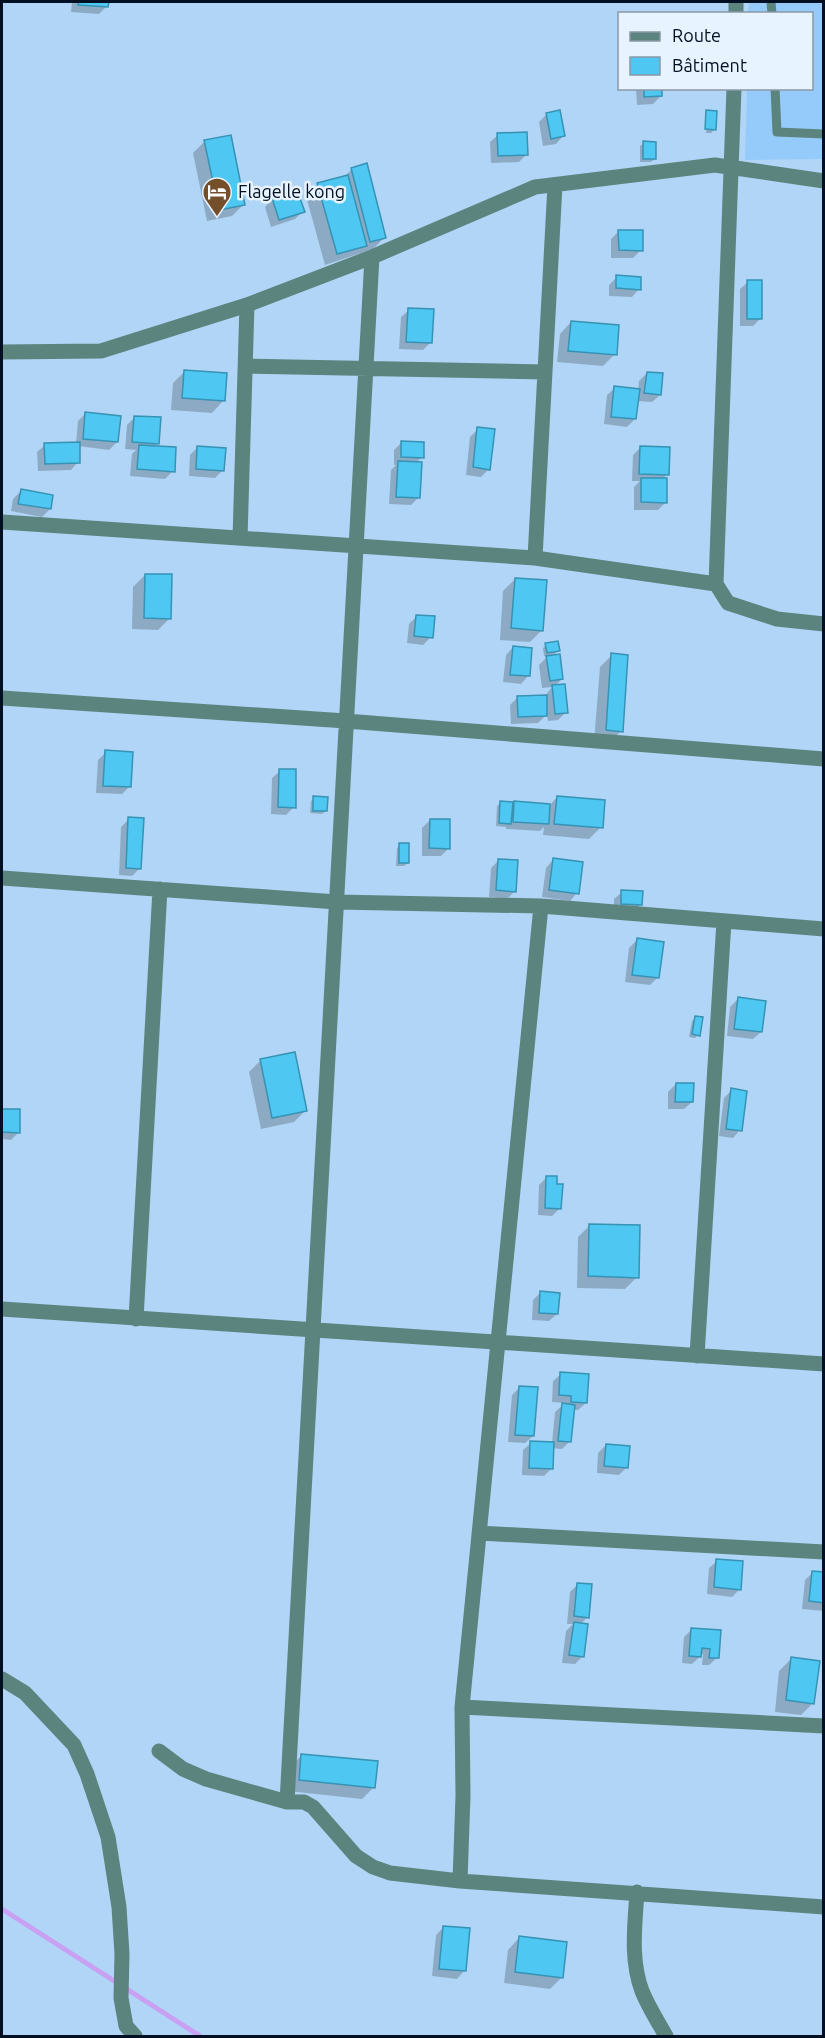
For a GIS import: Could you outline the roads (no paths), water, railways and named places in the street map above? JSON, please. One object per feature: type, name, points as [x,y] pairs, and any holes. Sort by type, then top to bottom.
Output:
[{"type":"street","points":[[734,90],[733,168],[716,584],[728,603],[777,619],[824,624]]},
{"type":"street","points":[[2,352],[101,351],[247,305],[372,257],[535,188],[715,165],[824,181]]},
{"type":"street","points":[[535,558],[555,185]]},
{"type":"street","points":[[287,1802],[372,257]]},
{"type":"street","points":[[240,538],[247,305]]},
{"type":"street","points":[[246,366],[545,372]]},
{"type":"street","points":[[2,522],[535,558],[716,584]]},
{"type":"street","points":[[2,698],[346,721],[824,759]]},
{"type":"street","points":[[2,878],[337,902],[541,906],[824,930]]},
{"type":"street","points":[[136,1319],[160,889]]},
{"type":"street","points":[[460,1881],[463,1796],[462,1707],[541,906]]},
{"type":"street","points":[[697,1356],[723,921]]},
{"type":"street","points":[[2,1309],[824,1364]]},
{"type":"street","points":[[479,1533],[824,1552]]},
{"type":"street","points":[[2,1679],[25,1693],[74,1745],[87,1774],[108,1837],[119,1907],[122,1954],[121,1998],[126,2026],[135,2037]]},
{"type":"street","points":[[462,1707],[824,1726]]},
{"type":"street","points":[[159,1751],[183,1769],[206,1779],[287,1802],[303,1802],[313,1807],[356,1856],[373,1867],[390,1873],[460,1881],[824,1907]]},
{"type":"street","points":[[637,1892],[634,1942],[636,1967],[642,1990],[666,2037]]},
{"type":"lane","points":[[775,90],[777,132],[824,134]]},
{"type":"waterway","points":[[2,1909],[200,2036]]},
{"type":"place","name":"Flagelle kong","points":[[217,218]]}]
